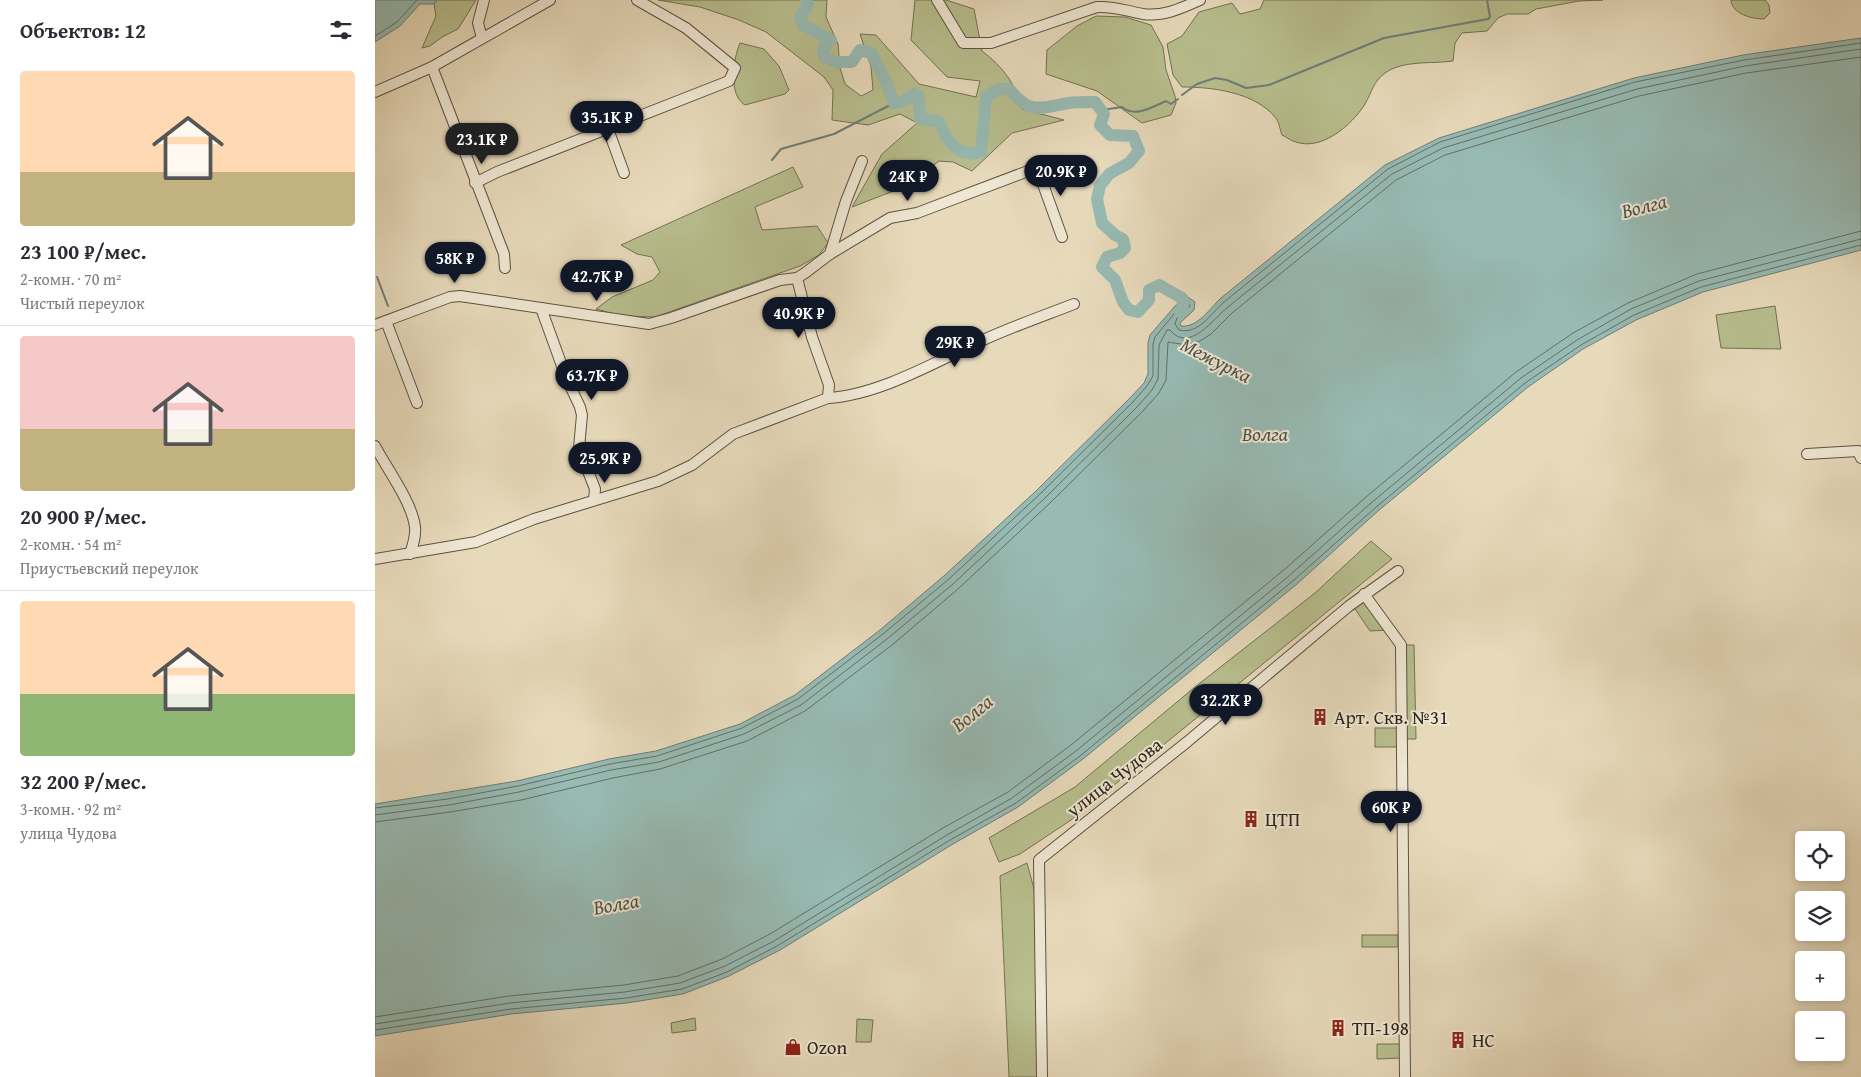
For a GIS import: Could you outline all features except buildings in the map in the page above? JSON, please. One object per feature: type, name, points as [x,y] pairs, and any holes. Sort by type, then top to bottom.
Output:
[{"type":"street","points":[[482,38],[478,23],[484,0]]},
{"type":"street","points":[[375,92],[432,67],[550,0]]},
{"type":"street","points":[[475,183],[497,172],[729,82],[735,68],[686,28],[637,0]]},
{"type":"street","points":[[937,0],[963,43],[991,43],[1097,7],[1109,6],[1145,14],[1164,13],[1200,0]]},
{"type":"street","points":[[432,67],[475,183],[504,254],[505,268]]},
{"type":"street","points":[[608,129],[625,173]]},
{"type":"street","points":[[830,254],[846,201],[862,161]]},
{"type":"street","points":[[375,324],[451,297],[460,296],[649,324],[780,280],[797,278],[830,254],[890,218],[917,213],[1028,170],[1036,170],[1040,176],[1062,237]]},
{"type":"street","points":[[797,278],[812,337],[829,385],[827,398]]},
{"type":"street","points":[[375,559],[476,542],[534,519],[658,481],[692,465],[733,434],[827,398],[841,398],[885,384],[983,340],[1074,304]]},
{"type":"street","points":[[541,308],[566,377],[581,407],[583,415],[579,448],[595,489],[594,500]]},
{"type":"street","points":[[386,321],[417,403]]},
{"type":"street","points":[[375,446],[407,502],[414,520],[415,535],[410,554]]},
{"type":"street","points":[[1807,454],[1858,451],[1861,458]]},
{"type":"street","name":"улица Чудова","points":[[1042,1077],[1039,860],[1193,737],[1364,594],[1398,571]]},
{"type":"street","points":[[1364,594],[1401,645],[1405,1077]]},
{"type":"green space","points":[[437,0],[476,0],[458,29],[430,46],[422,48],[436,16],[434,4]]},
{"type":"green space","points":[[658,0],[827,0],[826,17],[838,44],[840,68],[845,84],[861,96],[873,90],[871,67],[860,34],[876,35],[919,84],[976,97],[980,81],[947,77],[911,40],[915,0],[946,0],[974,9],[982,51],[1008,77],[1022,109],[1064,120],[1012,133],[972,171],[953,162],[939,161],[904,187],[852,207],[882,154],[917,123],[900,114],[868,125],[832,120],[833,90],[824,77],[766,32],[739,20],[700,7]]},
{"type":"green space","points":[[1264,0],[1603,0],[1579,1],[1536,9],[1528,14],[1507,14],[1498,18],[1487,31],[1462,33],[1455,43],[1453,61],[1409,64],[1392,69],[1378,80],[1365,104],[1344,128],[1326,139],[1306,144],[1282,135],[1276,119],[1256,102],[1219,90],[1182,87],[1173,75],[1167,44],[1182,36],[1199,12],[1232,3],[1240,14],[1260,9]]},
{"type":"green space","points":[[1731,0],[1765,0],[1769,5],[1770,13],[1764,19],[1743,15],[1735,9]]},
{"type":"green space","points":[[1096,16],[1125,17],[1151,25],[1163,47],[1166,70],[1175,96],[1176,103],[1171,115],[1142,123],[1097,91],[1046,74],[1047,50],[1077,26]]},
{"type":"green space","points":[[740,43],[764,49],[779,66],[789,90],[785,94],[745,105],[740,100],[736,93],[733,76],[735,58]]},
{"type":"green space","points":[[793,167],[803,187],[755,207],[762,230],[817,226],[828,243],[819,255],[800,266],[655,317],[622,316],[596,309],[612,297],[653,280],[660,272],[652,257],[637,254],[621,245]]},
{"type":"green space","points":[[1775,306],[1781,349],[1721,348],[1716,315]]},
{"type":"green space","points":[[1371,541],[1392,559],[1071,820],[1020,854],[999,862],[989,838],[1075,787],[1195,687],[1315,593]]},
{"type":"green space","points":[[1364,598],[1388,630],[1370,631],[1353,606]]},
{"type":"green space","points":[[1403,645],[1414,645],[1416,739],[1404,739]]},
{"type":"green space","points":[[1375,728],[1398,728],[1398,747],[1375,747]]},
{"type":"green space","points":[[1027,863],[1040,911],[1042,1077],[1009,1077],[1000,876]]},
{"type":"green space","points":[[1362,935],[1398,935],[1398,947],[1362,947]]},
{"type":"green space","points":[[695,1018],[696,1030],[672,1033],[671,1023]]},
{"type":"green space","points":[[857,1019],[873,1020],[871,1042],[856,1042]]},
{"type":"green space","points":[[1377,1044],[1400,1044],[1400,1058],[1377,1059]]},
{"type":"water","points":[[375,0],[437,0],[434,4],[420,4],[400,26],[375,42]]},
{"type":"water","name":"Волга","points":[[1861,38],[1861,250],[1703,292],[1636,320],[1583,349],[1528,387],[1378,511],[1297,584],[1083,759],[1018,807],[953,844],[780,950],[729,976],[683,994],[627,1003],[511,1014],[375,1036],[375,804],[517,781],[609,759],[656,751],[740,724],[795,695],[880,630],[945,575],[1037,490],[1129,399],[1144,383],[1148,374],[1148,343],[1150,335],[1182,298],[1188,297],[1195,302],[1194,310],[1180,323],[1181,326],[1187,326],[1198,321],[1221,298],[1385,165],[1439,138],[1634,78],[1743,55]]},
{"type":"waterway","name":"Межурка","points":[[806,0],[808,5],[800,18],[803,25],[831,40],[823,49],[824,57],[836,62],[852,62],[860,50],[871,53],[886,82],[894,103],[902,102],[914,94],[919,96],[920,119],[939,121],[949,141],[959,150],[973,153],[981,152],[986,97],[998,89],[1009,89],[1023,103],[1036,108],[1095,102],[1104,114],[1100,125],[1110,135],[1133,136],[1139,151],[1129,163],[1109,174],[1100,186],[1097,199],[1102,223],[1115,235],[1123,239],[1125,248],[1120,253],[1107,257],[1102,267],[1115,280],[1123,302],[1129,310],[1138,312],[1149,300],[1149,290],[1159,285],[1182,298],[1184,302],[1180,312]]},
{"type":"waterway","points":[[1182,95],[1197,84],[1215,78],[1227,80],[1246,88],[1269,85],[1384,38],[1488,19],[1490,17],[1487,0]]},
{"type":"waterway","points":[[1102,110],[1122,107],[1132,112],[1138,112],[1166,101],[1171,104],[1178,99]]},
{"type":"waterway","points":[[772,160],[781,149],[834,134],[894,103]]},
{"type":"waterway","points":[[377,277],[388,306]]},
{"type":"place","name":"Арт. Скв. №31","points":[[1320,717]]},
{"type":"place","name":"ЦТП","points":[[1251,819]]},
{"type":"place","name":"ТП-198","points":[[1338,1028]]},
{"type":"place","name":"НС","points":[[1458,1040]]},
{"type":"place","name":"Ozon","points":[[793,1047]]}]
